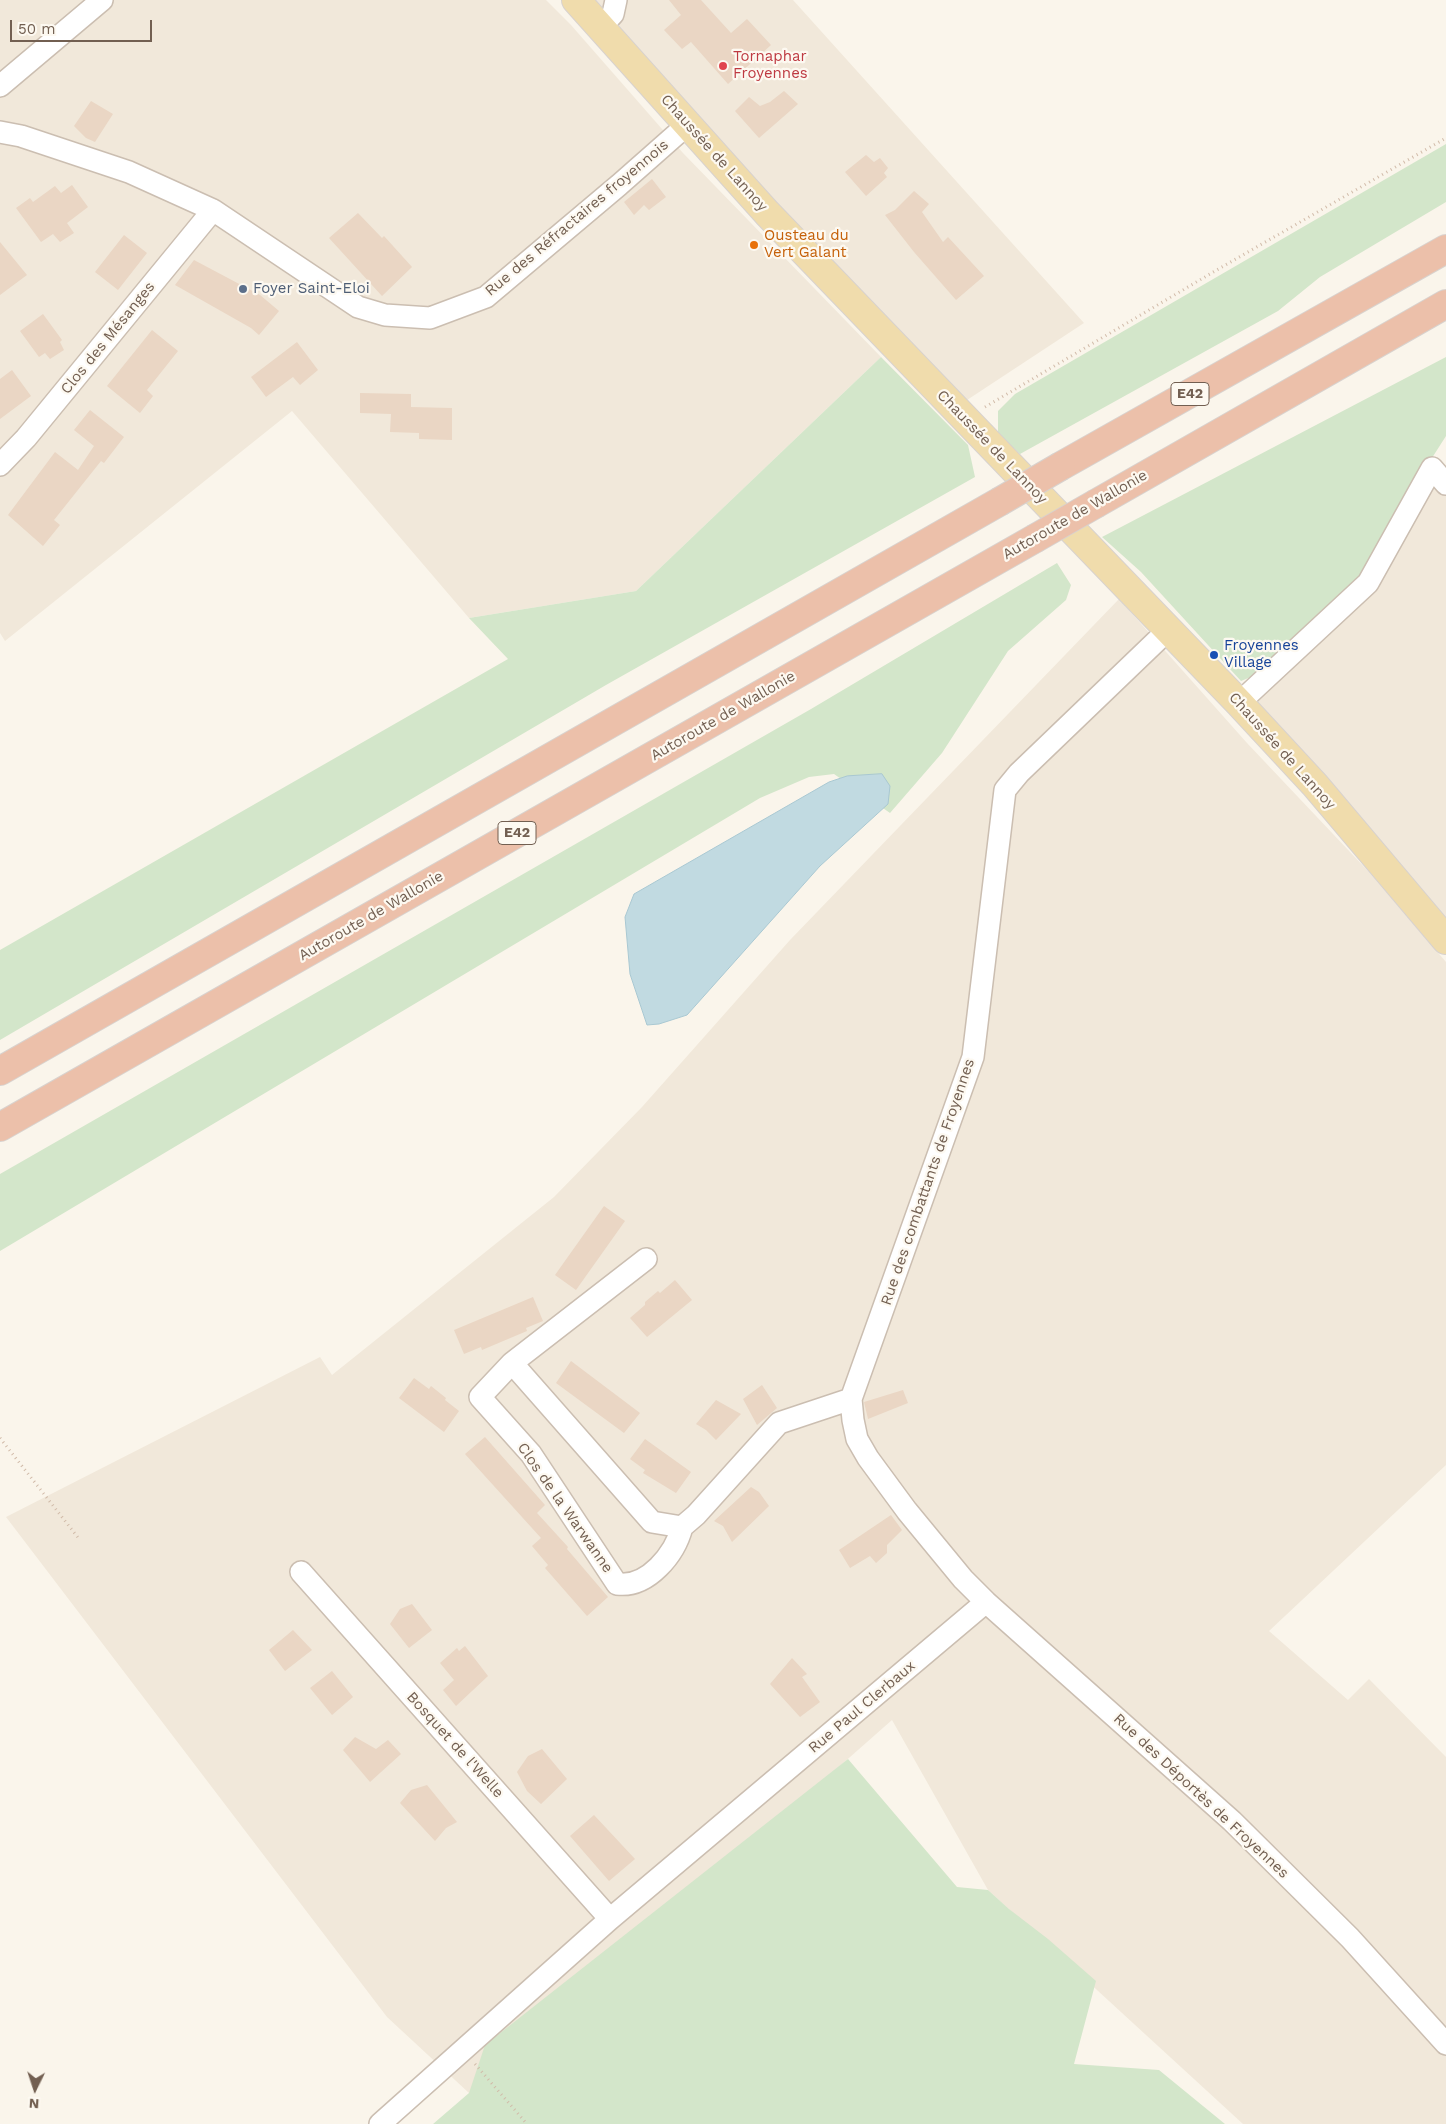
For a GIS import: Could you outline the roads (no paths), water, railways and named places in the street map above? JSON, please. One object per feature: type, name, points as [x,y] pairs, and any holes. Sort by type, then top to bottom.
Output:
[{"type":"highway","name":"E42","points":[[0,1070],[1446,248]]},
{"type":"highway","name":"Autoroute de Wallonie","points":[[0,1127],[1445,306]]},
{"type":"main road","name":"Chaussée de Lannoy","points":[[576,0],[767,213],[1239,703],[1315,785],[1446,940]]},
{"type":"street","points":[[0,86],[102,0]]},
{"type":"street","points":[[601,27],[613,14],[616,0]]},
{"type":"street","name":"Rue des Réfractaires froyennois","points":[[0,132],[20,136],[129,172],[213,210],[358,307],[385,315],[430,318],[486,297],[619,185],[687,124]]},
{"type":"street","name":"Clos des Mésanges","points":[[0,465],[26,438],[213,210]]},
{"type":"street","points":[[1239,703],[1368,582],[1439,476]]},
{"type":"street","name":"Rue des combattants de Froyennes","points":[[986,1602],[957,1572],[907,1511],[872,1464],[858,1439],[852,1420],[851,1399],[974,1056],[1005,790],[1018,773],[1168,630]]},
{"type":"street","name":"Clos de la Warwanne","points":[[646,1259],[512,1363],[480,1397],[531,1454],[617,1584],[628,1585],[664,1563],[678,1542],[682,1527],[696,1515],[779,1423],[851,1399]]},
{"type":"street","points":[[512,1363],[652,1522],[682,1527]]},
{"type":"street","name":"Bosquet de l'Welle","points":[[301,1572],[610,1919]]},
{"type":"street","name":"Rue Paul Clerbaux","points":[[610,1919],[986,1602]]},
{"type":"street","name":"Rue des Déportès de Froyennes","points":[[986,1602],[1232,1821],[1350,1938],[1446,2044]]},
{"type":"street","points":[[380,2124],[610,1919]]},
{"type":"water","points":[[882,774],[890,786],[888,804],[820,866],[687,1015],[659,1024],[647,1025],[630,974],[625,917],[634,894],[829,782],[847,776]]},
{"type":"place","name":"Tornaphar Froyennes","points":[[723,66]]},
{"type":"place","name":"Ousteau du Vert Galant","points":[[754,245]]},
{"type":"place","name":"Foyer Saint-Eloi","points":[[243,289]]},
{"type":"place","name":"Froyennes Village","points":[[1214,655]]}]
